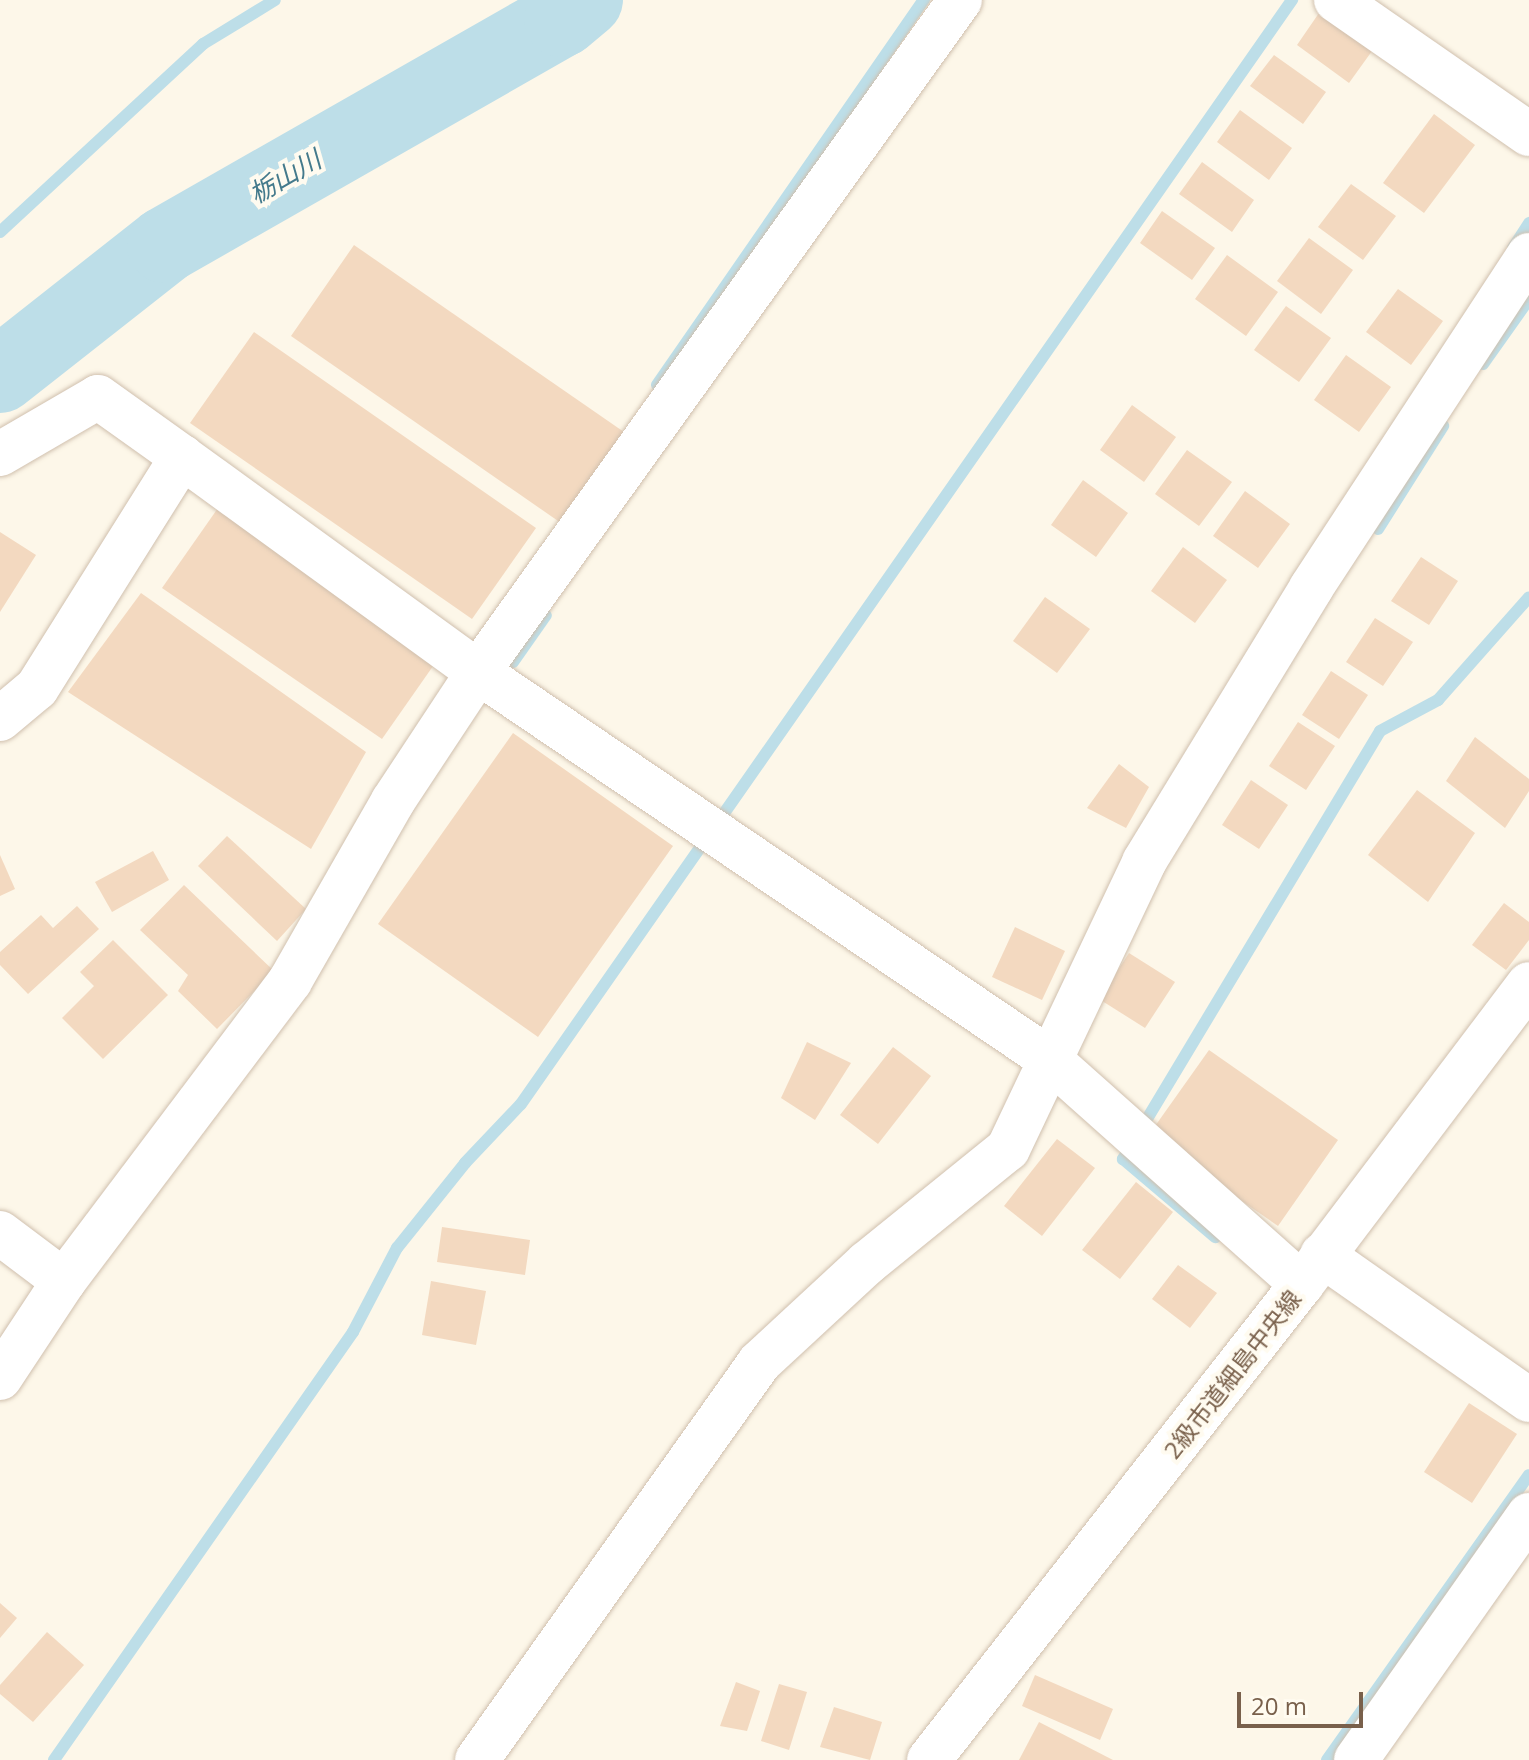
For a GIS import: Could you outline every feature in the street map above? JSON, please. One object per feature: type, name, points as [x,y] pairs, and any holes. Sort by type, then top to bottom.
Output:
[{"type":"street","points":[[0,1378],[64,1281],[290,981],[393,801],[478,672],[960,0]]},
{"type":"street","points":[[1336,0],[1529,134]]},
{"type":"street","points":[[477,1760],[759,1363],[867,1263],[1008,1149],[1048,1058],[1144,862],[1311,588],[1529,255]]},
{"type":"street","points":[[0,454],[98,397],[478,672],[1048,1058],[1312,1269],[1529,1400]]},
{"type":"street","points":[[0,719],[37,688],[182,457]]},
{"type":"street","name":"2級市道細島中央線","points":[[929,1760],[1312,1269],[1529,984]]},
{"type":"street","points":[[0,1233],[64,1281]]},
{"type":"street","points":[[1356,1760],[1529,1515]]},
{"type":"building","points":[[1319,13],[1372,51],[1349,83],[1297,45]]},
{"type":"building","points":[[1274,55],[1326,92],[1303,124],[1250,86]]},
{"type":"building","points":[[1240,110],[1292,148],[1269,180],[1217,142]]},
{"type":"building","points":[[1434,114],[1475,145],[1424,213],[1383,183]]},
{"type":"building","points":[[1202,162],[1254,200],[1232,232],[1179,194]]},
{"type":"building","points":[[1351,184],[1396,216],[1363,260],[1318,227]]},
{"type":"building","points":[[1162,211],[1215,248],[1192,280],[1140,243]]},
{"type":"building","points":[[1309,238],[1353,270],[1321,314],[1277,281]]},
{"type":"building","points":[[354,245],[624,432],[561,523],[291,336]]},
{"type":"building","points":[[1227,255],[1278,292],[1246,336],[1195,299]]},
{"type":"building","points":[[1398,289],[1443,321],[1411,365],[1366,332]]},
{"type":"building","points":[[1286,306],[1331,338],[1299,382],[1254,350]]},
{"type":"building","points":[[254,332],[536,528],[472,619],[190,423]]},
{"type":"building","points":[[1346,355],[1391,387],[1359,432],[1314,400]]},
{"type":"building","points":[[1132,405],[1176,437],[1144,482],[1100,450]]},
{"type":"building","points":[[1187,450],[1232,482],[1199,526],[1155,494]]},
{"type":"building","points":[[1083,480],[1128,513],[1096,557],[1051,525]]},
{"type":"building","points":[[1245,491],[1290,524],[1258,568],[1213,536]]},
{"type":"building","points":[[218,508],[438,659],[382,739],[162,588]]},
{"type":"building","points":[[0,532],[36,555],[0,612]]},
{"type":"building","points":[[1183,547],[1227,580],[1195,623],[1151,591]]},
{"type":"building","points":[[1421,557],[1458,581],[1429,625],[1391,601]]},
{"type":"building","points":[[141,593],[366,752],[311,849],[68,692]]},
{"type":"building","points":[[1045,597],[1090,629],[1057,673],[1013,641]]},
{"type":"building","points":[[1375,618],[1413,642],[1383,686],[1346,662]]},
{"type":"building","points":[[1331,671],[1368,695],[1339,739],[1302,715]]},
{"type":"building","points":[[1298,722],[1335,746],[1306,790],[1269,766]]},
{"type":"building","points":[[513,733],[673,846],[538,1037],[378,924]]},
{"type":"building","points":[[1475,737],[1529,779],[1529,791],[1505,828],[1446,781]]},
{"type":"building","points":[[1119,764],[1149,787],[1126,828],[1087,808]]},
{"type":"building","points":[[1251,780],[1288,805],[1259,849],[1222,825]]},
{"type":"building","points":[[1417,790],[1475,833],[1428,902],[1368,855]]},
{"type":"building","points":[[227,836],[306,909],[277,941],[198,866]]},
{"type":"building","points":[[153,851],[169,880],[112,912],[95,882]]},
{"type":"building","points":[[0,855],[15,889],[0,896]]},
{"type":"building","points":[[184,885],[274,971],[217,1029],[178,991],[188,975],[140,930]]},
{"type":"building","points":[[1504,903],[1529,922],[1529,940],[1506,970],[1472,945]]},
{"type":"building","points":[[77,906],[99,929],[28,994],[0,965],[0,952],[41,915],[53,928]]},
{"type":"building","points":[[1015,927],[1065,951],[1042,1000],[992,977]]},
{"type":"building","points":[[113,940],[168,995],[103,1059],[62,1018],[94,986],[80,972]]},
{"type":"building","points":[[1129,953],[1175,982],[1145,1028],[1099,999]]},
{"type":"building","points":[[807,1042],[851,1063],[815,1120],[781,1098]]},
{"type":"building","points":[[893,1047],[931,1076],[878,1144],[840,1115]]},
{"type":"building","points":[[1209,1050],[1338,1140],[1278,1226],[1148,1136]]},
{"type":"building","points":[[1057,1139],[1095,1168],[1042,1236],[1004,1206]]},
{"type":"building","points":[[1136,1182],[1173,1212],[1120,1279],[1082,1250]]},
{"type":"building","points":[[442,1227],[530,1240],[525,1275],[437,1262]]},
{"type":"building","points":[[1178,1265],[1217,1293],[1190,1328],[1152,1299]]},
{"type":"building","points":[[431,1281],[486,1291],[476,1345],[422,1335]]},
{"type":"building","points":[[1469,1403],[1517,1434],[1472,1503],[1424,1472]]},
{"type":"building","points":[[0,1603],[17,1618],[0,1638]]},
{"type":"building","points":[[47,1632],[84,1665],[33,1722],[0,1694],[0,1685]]},
{"type":"building","points":[[1035,1675],[1113,1709],[1100,1740],[1022,1706]]},
{"type":"building","points":[[736,1682],[760,1691],[747,1731],[720,1726]]},
{"type":"building","points":[[779,1684],[807,1692],[789,1750],[761,1741]]},
{"type":"building","points":[[834,1707],[882,1722],[870,1760],[820,1747]]},
{"type":"building","points":[[1039,1722],[1113,1760],[1019,1760]]},
{"type":"waterway","points":[[0,232],[203,44],[275,0]]},
{"type":"waterway","name":"栃山川","points":[[0,375],[165,245],[562,19],[585,0]]},
{"type":"waterway","points":[[657,385],[924,0]]},
{"type":"waterway","points":[[54,1760],[353,1332],[397,1248],[465,1163],[521,1104],[1292,0]]},
{"type":"waterway","points":[[1513,248],[1529,223]]},
{"type":"waterway","points":[[1483,364],[1529,299]]},
{"type":"waterway","points":[[1378,529],[1443,426]]},
{"type":"waterway","points":[[1141,1129],[1380,731],[1438,700],[1529,597]]},
{"type":"waterway","points":[[513,662],[546,615]]},
{"type":"waterway","points":[[1132,1145],[1123,1159],[1215,1237]]},
{"type":"waterway","points":[[1327,1760],[1529,1475]]}]
